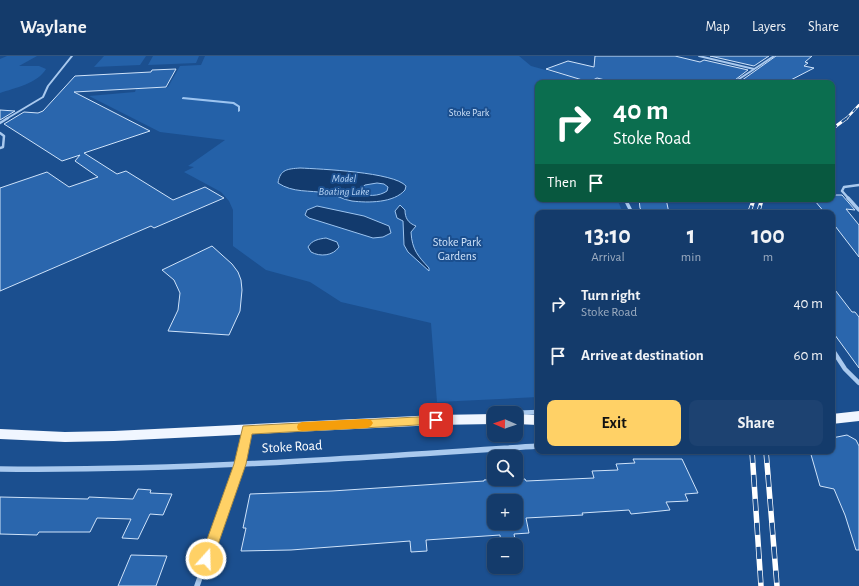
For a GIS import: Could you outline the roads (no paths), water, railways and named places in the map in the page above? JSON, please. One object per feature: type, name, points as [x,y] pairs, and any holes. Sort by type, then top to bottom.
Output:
[{"type":"main road","points":[[835,419],[859,416]]},
{"type":"main road","name":"Stoke Road","points":[[0,434],[65,437],[487,419]]},
{"type":"main road","points":[[523,419],[535,420]]},
{"type":"street","points":[[0,123],[43,98],[48,86],[72,56]]},
{"type":"street","points":[[699,56],[754,69]]},
{"type":"street","points":[[738,80],[774,56]]},
{"type":"street","points":[[0,133],[4,136],[3,147],[0,148]]},
{"type":"street","points":[[859,185],[844,188],[842,191],[859,210]]},
{"type":"street","points":[[835,353],[845,368],[859,383]]},
{"type":"street","points":[[523,413],[535,412]]},
{"type":"street","points":[[475,419],[487,417]]},
{"type":"street","points":[[197,586],[240,464],[247,429]]},
{"type":"street","name":"Stoke Road","points":[[0,469],[61,471],[240,464],[535,446]]},
{"type":"water","name":"Model Boating Lake","points":[[300,168],[339,170],[372,174],[399,181],[406,186],[405,190],[400,194],[388,200],[365,202],[352,201],[320,192],[301,191],[278,183],[283,172],[288,169]],"holes":[[[377,183],[384,184],[388,187],[387,191],[381,194],[369,195],[362,193],[359,190],[365,185]]]},
{"type":"water","points":[[400,205],[405,210],[408,220],[416,226],[411,232],[414,248],[429,268],[429,271],[408,252],[404,245],[403,221],[397,218],[395,211]]},
{"type":"water","points":[[317,206],[364,216],[389,226],[391,233],[383,237],[373,238],[309,218],[305,215],[307,210]]},
{"type":"water","points":[[326,238],[337,242],[339,247],[330,254],[326,255],[318,255],[311,252],[308,247],[314,241]]},
{"type":"waterway","points":[[183,98],[234,103],[239,107],[239,111]]},
{"type":"railway","points":[[847,118],[859,105]]},
{"type":"railway","points":[[835,127],[847,118]]},
{"type":"railway","points":[[750,210],[753,202]]},
{"type":"railway","points":[[759,210],[761,202]]},
{"type":"railway","points":[[752,454],[761,586]]},
{"type":"railway","points":[[766,454],[777,586]]},
{"type":"park label","name":"Stoke Park","points":[[469,112]]},
{"type":"park label","name":"Stoke Park Gardens","points":[[457,249]]}]
